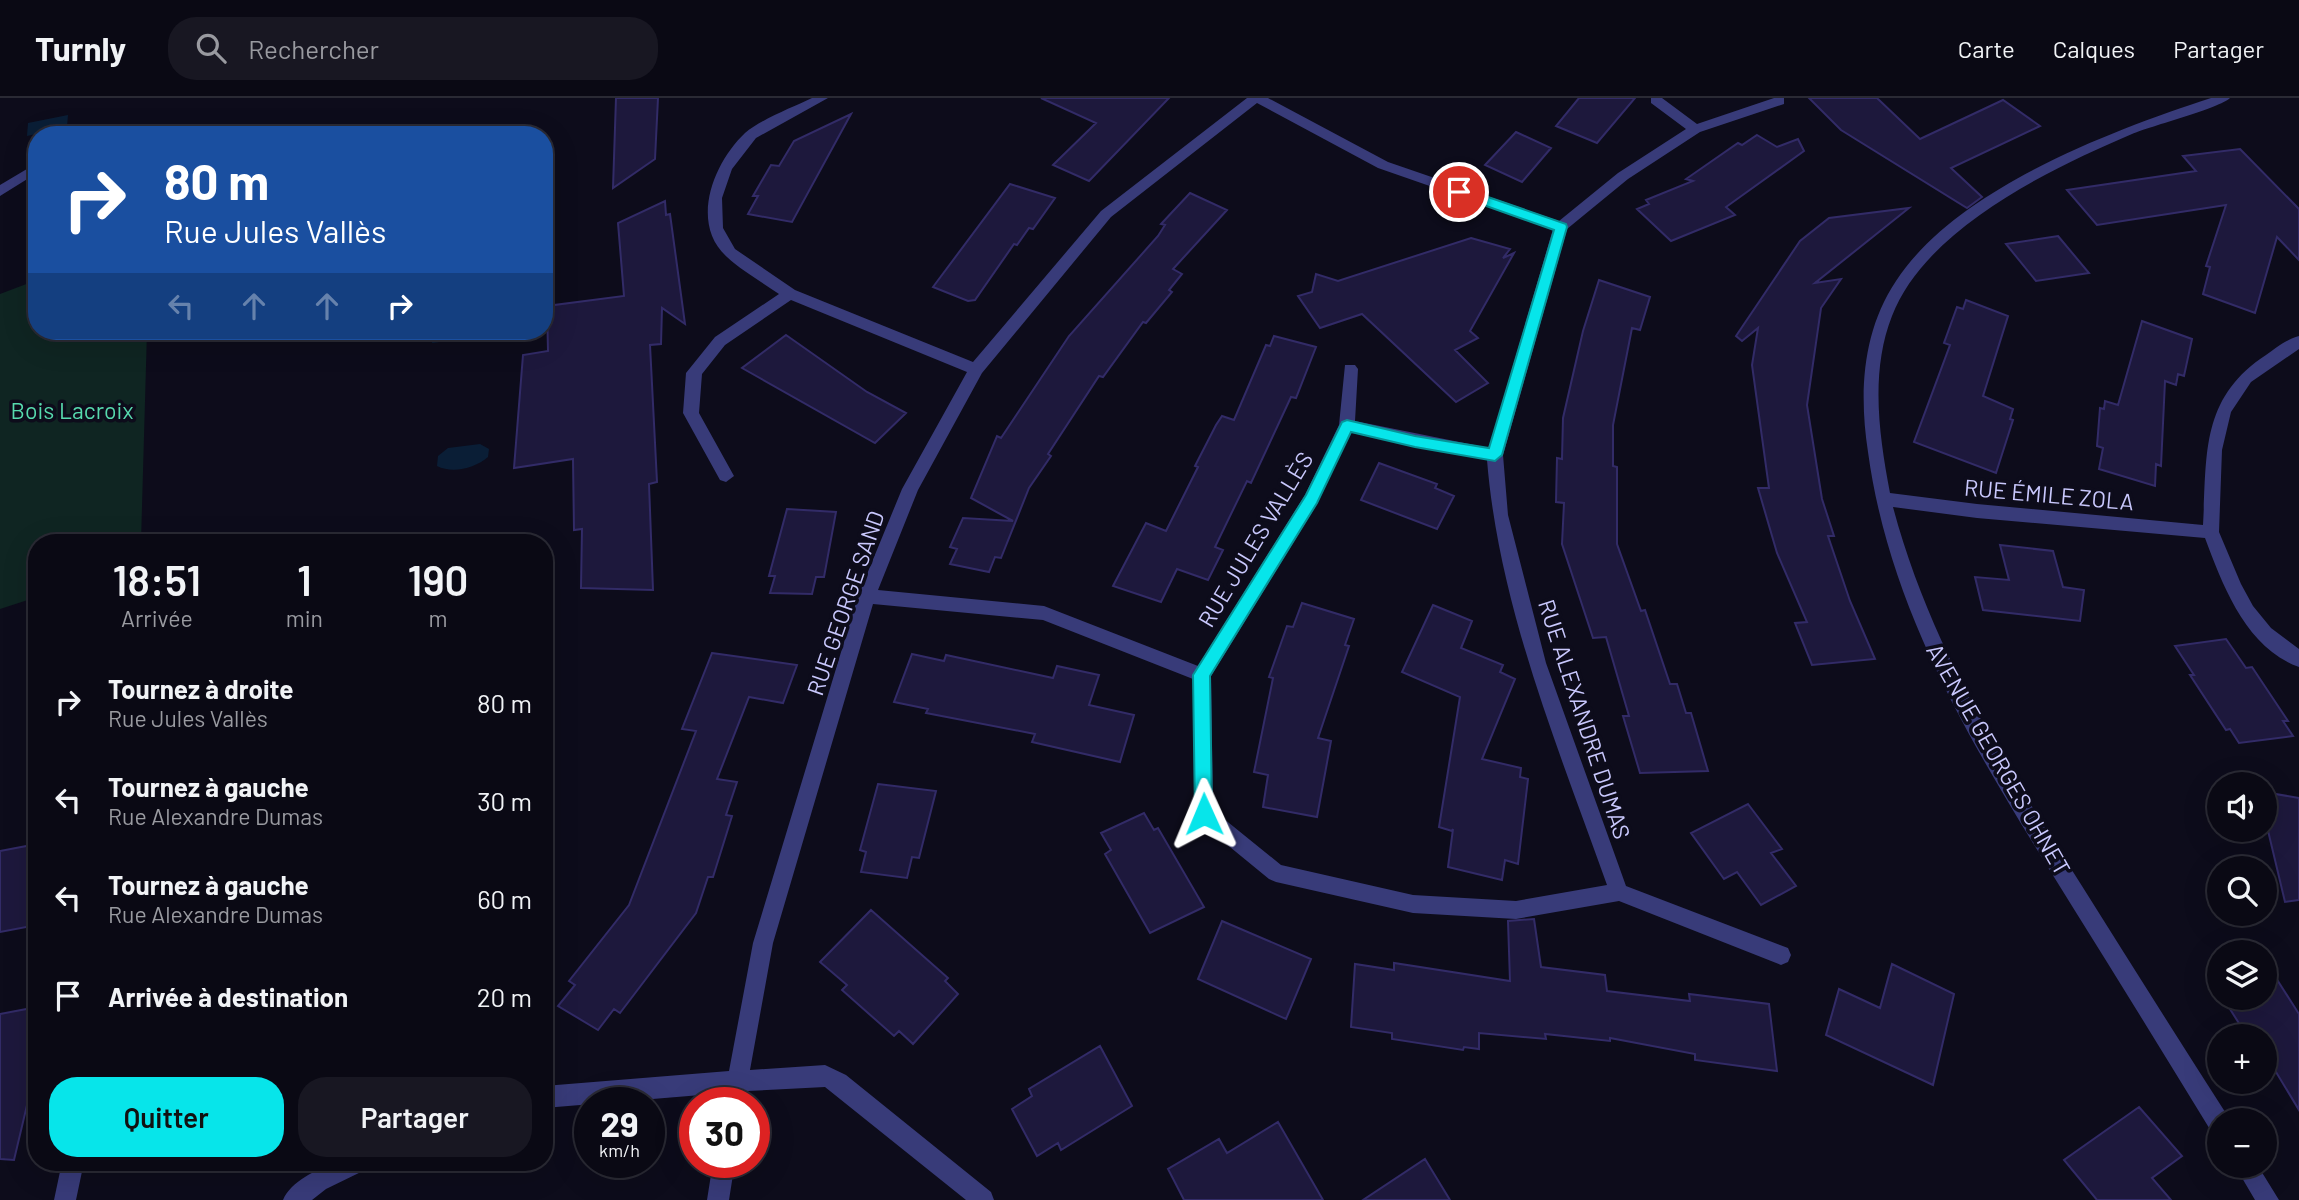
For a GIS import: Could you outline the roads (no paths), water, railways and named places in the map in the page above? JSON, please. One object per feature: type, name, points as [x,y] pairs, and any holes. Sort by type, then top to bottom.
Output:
[{"type":"street","points":[[822,98],[751,135],[726,168],[715,198],[716,228],[730,252],[790,294],[976,369]]},
{"type":"street","points":[[1256,98],[1383,165],[1561,227],[1623,176],[1695,129],[1779,102]]},
{"type":"street","name":"RUE GEORGE SAND","points":[[736,1087],[763,943],[867,596],[910,489],[976,369],[1106,214],[1256,98]]},
{"type":"street","name":"AVENUE GEORGES OHNET","points":[[2210,1108],[2054,859],[1954,688],[1924,628],[1897,557],[1883,499],[1874,452],[1869,394],[1872,356],[1892,300],[1913,268],[1960,223],[2036,176],[2118,135],[2224,98]]},
{"type":"street","points":[[1656,100],[1695,129]]},
{"type":"street","points":[[0,191],[28,173]]},
{"type":"street","name":"RUE ALEXANDRE DUMAS","points":[[1561,227],[1495,455],[1500,515],[1537,663],[1619,892]]},
{"type":"street","points":[[726,476],[691,413],[694,373],[720,341],[790,294]]},
{"type":"street","points":[[2299,341],[2246,378],[2231,396],[2220,417],[2215,439],[2211,532],[2225,567],[2247,609],[2263,632],[2299,659]]},
{"type":"street","name":"RUE JULES VALLÈS","points":[[1202,675],[1311,499],[1347,425],[1350,369]]},
{"type":"street","points":[[1347,425],[1415,442],[1495,455]]},
{"type":"street","name":"RUE ÉMILE ZOLA","points":[[1883,499],[1977,511],[2211,532]]},
{"type":"street","points":[[867,596],[1044,613],[1202,675],[1204,814],[1276,873],[1413,904],[1438,906],[1516,910],[1619,892],[1781,955]]},
{"type":"street","points":[[553,1096],[737,1081],[832,1078],[983,1200]]},
{"type":"street","points":[[65,1200],[71,1171]]},
{"type":"street","points":[[294,1200],[318,1181],[339,1171]]},
{"type":"street","points":[[718,1200],[721,1178]]},
{"type":"street","points":[[2254,1178],[2268,1200]]},
{"type":"water","points":[[68,115],[67,126],[28,126],[27,136],[28,123]]},
{"type":"water","points":[[432,340],[456,340],[432,343]]},
{"type":"water","points":[[480,444],[489,449],[488,457],[477,464],[457,470],[437,466],[438,456],[448,448]]},
{"type":"park label","name":"Bois Lacroix","points":[[72,410]]}]
